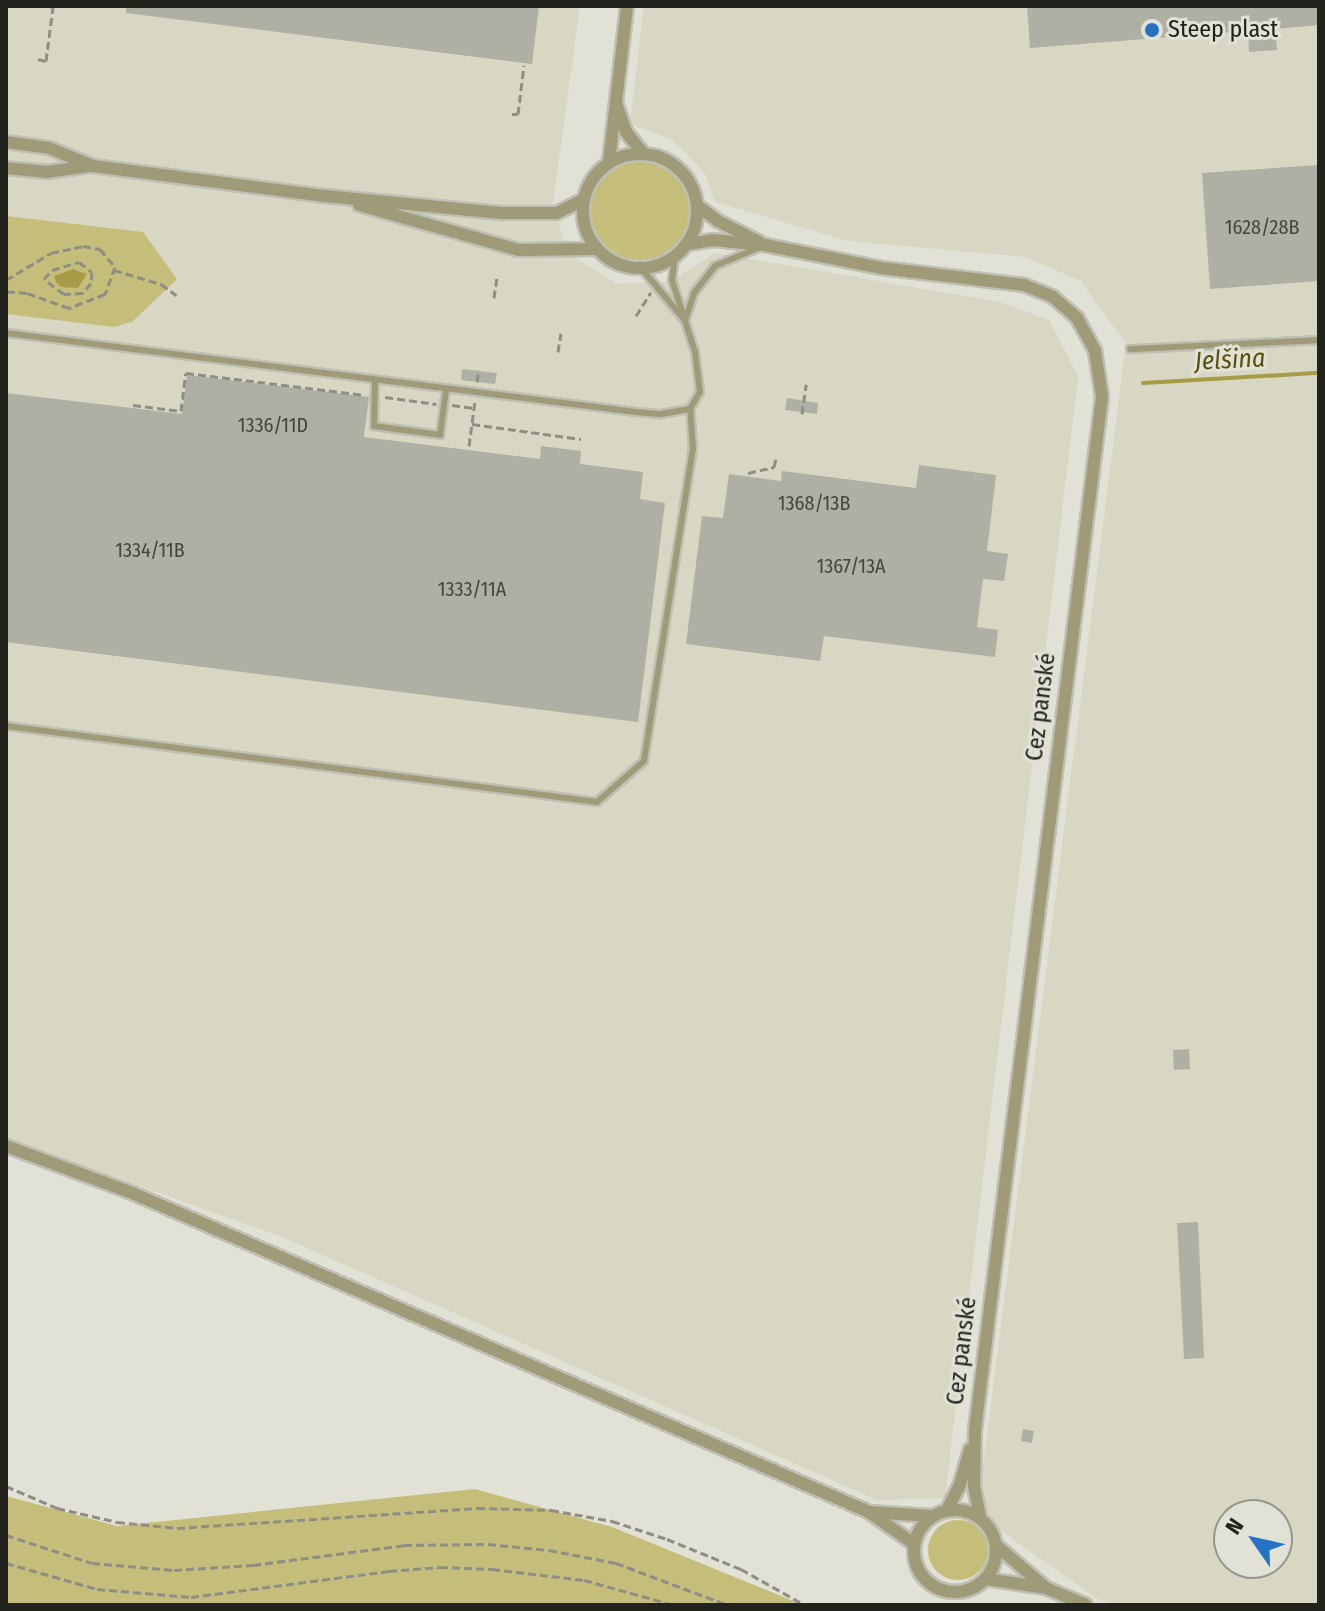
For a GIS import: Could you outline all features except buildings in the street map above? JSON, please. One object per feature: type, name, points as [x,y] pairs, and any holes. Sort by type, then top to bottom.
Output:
[{"type":"street","points":[[609,162],[627,6]]},
{"type":"street","points":[[615,100],[626,132],[643,153]]},
{"type":"street","points":[[6,142],[49,148],[93,166]]},
{"type":"street","points":[[643,153],[663,158],[681,169],[693,186],[698,206],[696,227],[688,244],[675,257],[659,266],[641,268],[623,266],[597,249],[586,229],[584,199],[589,185],[609,162],[643,153]]},
{"type":"street","points":[[6,168],[47,172],[93,166],[325,196],[530,213],[557,213],[584,199]]},
{"type":"street","points":[[325,196],[519,250],[597,249]]},
{"type":"street","name":"Cez panské","points":[[698,206],[718,221],[765,245]]},
{"type":"street","name":"Cez panské","points":[[688,244],[713,240],[765,245],[881,268],[1024,285],[1053,297],[1077,318],[1095,351],[1102,397],[975,1430],[974,1486],[980,1516]]},
{"type":"street","points":[[6,1146],[130,1192],[869,1512],[914,1544]]},
{"type":"street","name":"Cez panské","points":[[947,1510],[960,1484],[975,1430]]},
{"type":"street","points":[[947,1510],[964,1510],[980,1516],[992,1530],[997,1546],[995,1564],[986,1579],[971,1590],[954,1593],[937,1589],[923,1577],[915,1562],[914,1544],[921,1527],[932,1516],[947,1510]]},
{"type":"street","points":[[869,1512],[932,1516]]},
{"type":"street","points":[[997,1546],[1046,1588]]},
{"type":"street","points":[[986,1579],[1046,1588],[1086,1605]]},
{"type":"lane","points":[[685,321],[694,293],[715,266],[765,245]]},
{"type":"lane","points":[[6,726],[597,802],[644,761],[693,448],[690,409],[700,392],[695,352],[672,280],[675,257]]},
{"type":"lane","points":[[641,268],[685,321]]},
{"type":"lane","points":[[6,333],[446,390],[661,414],[690,409]]},
{"type":"lane","points":[[1130,349],[1319,340]]},
{"type":"lane","points":[[375,381],[374,426],[440,435],[446,390]]},
{"type":"path","points":[[38,59],[46,61],[53,7],[49,6]]},
{"type":"path","points":[[512,114],[518,114],[524,65]]},
{"type":"path","points":[[6,280],[51,253],[83,246],[100,249],[115,267],[105,294],[69,308],[27,293],[6,291]]},
{"type":"path","points":[[79,262],[86,264],[92,272],[91,283],[83,293],[64,294],[44,279],[52,270],[79,262]]},
{"type":"path","points":[[114,270],[161,284],[176,295]]},
{"type":"path","points":[[494,298],[497,277]]},
{"type":"path","points":[[636,316],[651,291]]},
{"type":"path","points":[[83,293],[87,301]]},
{"type":"path","points":[[558,352],[561,333]]},
{"type":"path","points":[[133,405],[181,411],[186,373],[474,406],[469,446]]},
{"type":"path","points":[[802,414],[806,384]]},
{"type":"path","points":[[472,424],[581,439]]},
{"type":"path","points":[[748,473],[774,467],[776,458]]},
{"type":"path","points":[[6,1486],[57,1508],[117,1522],[177,1528],[477,1508],[551,1510],[612,1521],[667,1539],[741,1569],[805,1605]]},
{"type":"path","points":[[6,1535],[92,1563],[174,1570],[253,1565],[404,1545],[503,1545],[616,1563],[728,1605]]},
{"type":"path","points":[[6,1563],[97,1589],[191,1597],[389,1571],[440,1567],[492,1569],[584,1580],[674,1605]]},
{"type":"shaded area","points":[[6,6],[580,6],[553,203],[567,253],[618,284],[671,281],[715,253],[1000,302],[1049,320],[1078,377],[945,1498],[877,1500],[282,1237],[6,1138]]},
{"type":"shaded area","points":[[644,6],[1319,6],[1319,1605],[1116,1605],[1096,1598],[977,1514],[1126,344],[1081,281],[1025,257],[848,241],[715,202],[706,175],[673,140],[630,124]]},
{"type":"shaded area","points":[[640,162],[659,166],[674,177],[685,192],[689,211],[685,230],[674,245],[659,256],[640,260],[621,256],[606,245],[595,230],[591,211],[595,192],[606,177],[621,166]]},
{"type":"shaded area","points":[[6,216],[143,232],[177,279],[132,322],[114,327],[6,314]]},
{"type":"shaded area","points":[[73,269],[87,274],[78,288],[61,287],[54,276]]},
{"type":"shaded area","points":[[475,1489],[612,1527],[803,1605],[6,1605],[6,1496],[117,1526]]},
{"type":"shaded area","points":[[958,1520],[970,1522],[979,1529],[986,1538],[986,1562],[979,1571],[970,1578],[958,1580],[946,1578],[937,1571],[930,1562],[928,1550],[930,1538],[937,1529],[946,1522]]},
{"type":"waterway","name":"Jelšina","points":[[1143,383],[1319,373]]},
{"type":"place","name":"Steep plast","points":[[1152,30]]}]
